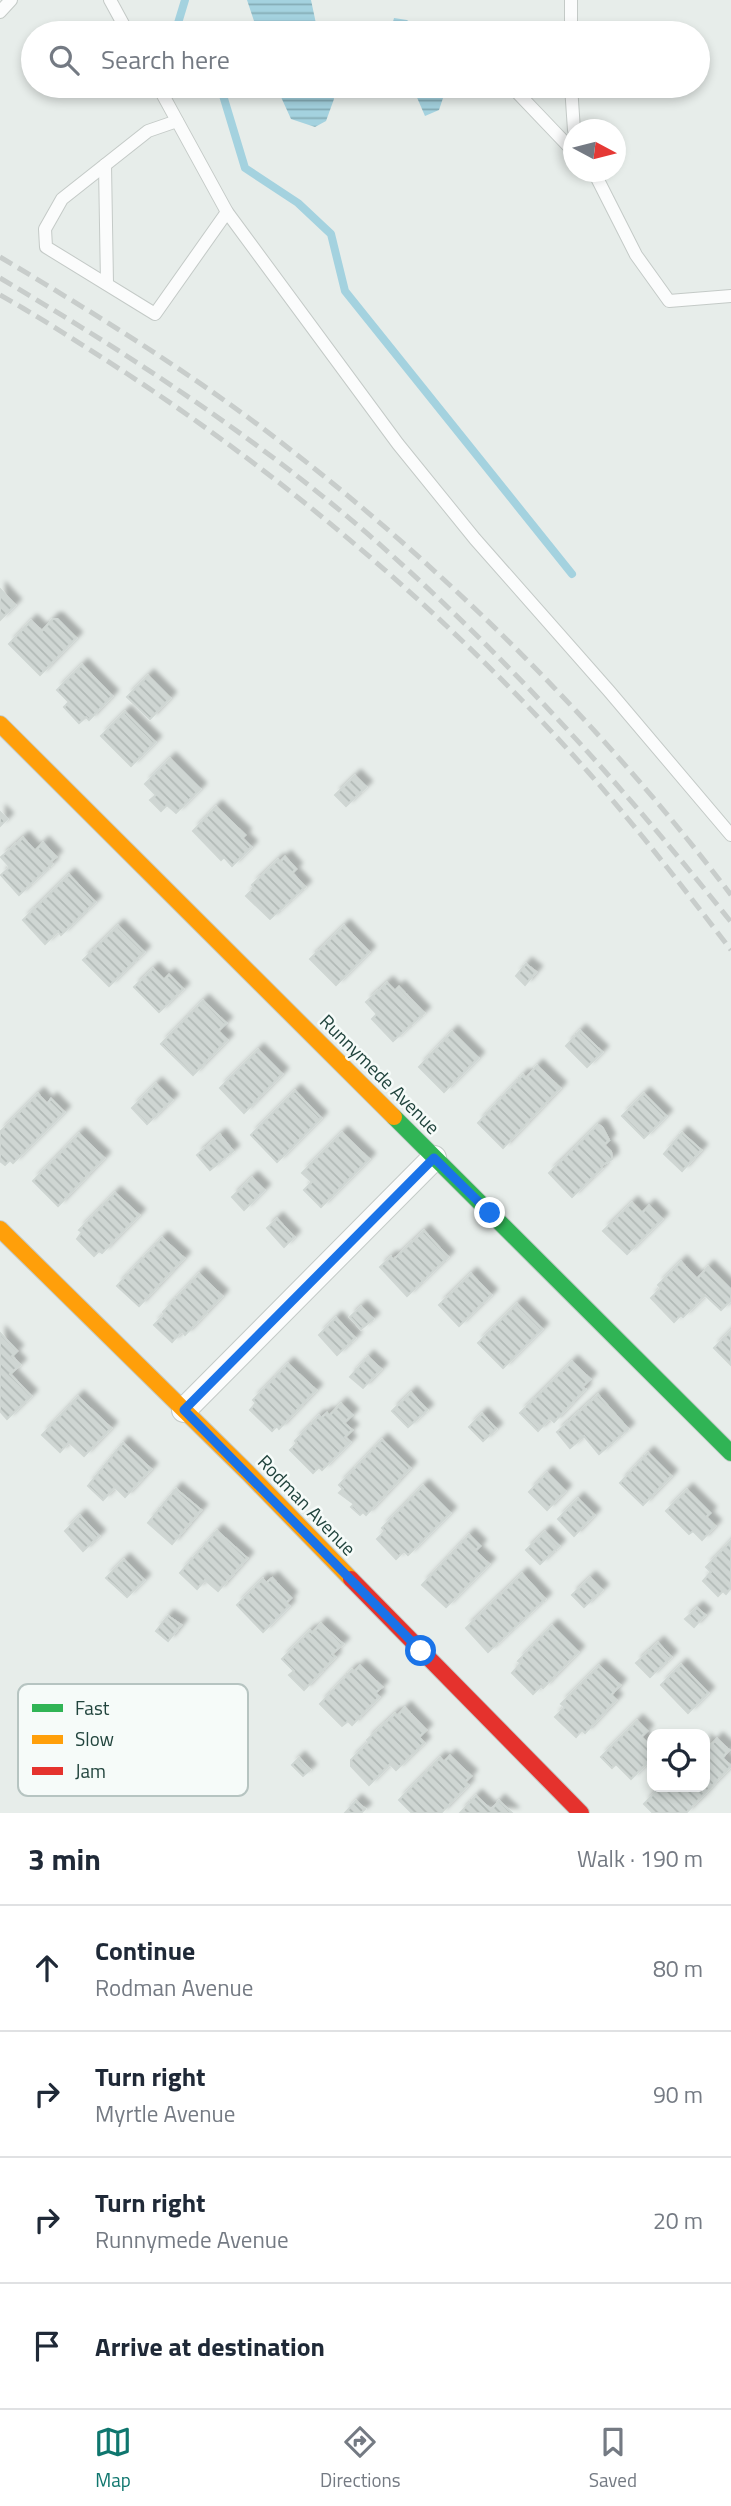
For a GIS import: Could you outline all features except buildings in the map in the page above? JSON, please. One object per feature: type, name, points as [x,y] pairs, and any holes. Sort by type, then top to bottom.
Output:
[{"type":"street","name":"Runnymede Avenue","points":[[0,724],[731,1453]]},
{"type":"street","points":[[184,1410],[434,1158]]},
{"type":"street","name":"Rodman Avenue","points":[[0,1229],[184,1410],[581,1813]]},
{"type":"lane","points":[[0,12],[11,0]]},
{"type":"lane","points":[[110,0],[121,21]]},
{"type":"lane","points":[[571,0],[571,21]]},
{"type":"lane","points":[[165,98],[227,212],[398,444],[731,835]]},
{"type":"lane","points":[[523,98],[563,141]]},
{"type":"lane","points":[[572,98],[573,119]]},
{"type":"lane","points":[[177,121],[148,131],[62,199],[45,229],[46,247],[155,314],[227,212]]},
{"type":"lane","points":[[105,165],[107,284]]},
{"type":"lane","points":[[599,182],[636,255],[669,300],[731,296]]},
{"type":"water","points":[[247,0],[311,0],[315,21],[254,21]]},
{"type":"water","points":[[281,98],[334,98],[326,121],[315,127],[291,119]]},
{"type":"water","points":[[417,98],[443,98],[439,110],[425,116]]},
{"type":"waterway","points":[[179,21],[185,0]]},
{"type":"waterway","points":[[224,98],[245,168],[298,203],[331,234],[345,291],[572,574]]},
{"type":"railway","points":[[0,257],[133,339],[230,404],[327,478],[390,532],[452,587],[570,704],[680,830],[731,895]]},
{"type":"railway","points":[[0,278],[195,401],[288,469],[377,542],[472,631],[563,724],[649,822],[731,922]]},
{"type":"railway","points":[[0,295],[126,373],[251,461],[312,508],[428,609],[484,662],[589,773],[644,838],[731,950]]},
{"type":"traffic: fast","points":[[394,1117],[731,1453]]},
{"type":"traffic: slow","points":[[0,724],[394,1117]]},
{"type":"traffic: slow","points":[[0,1229],[248,1473],[351,1579]]},
{"type":"traffic: jam","points":[[351,1579],[581,1813]]},
{"type":"route","points":[[421,1651],[184,1410],[434,1158],[490,1213]]}]
